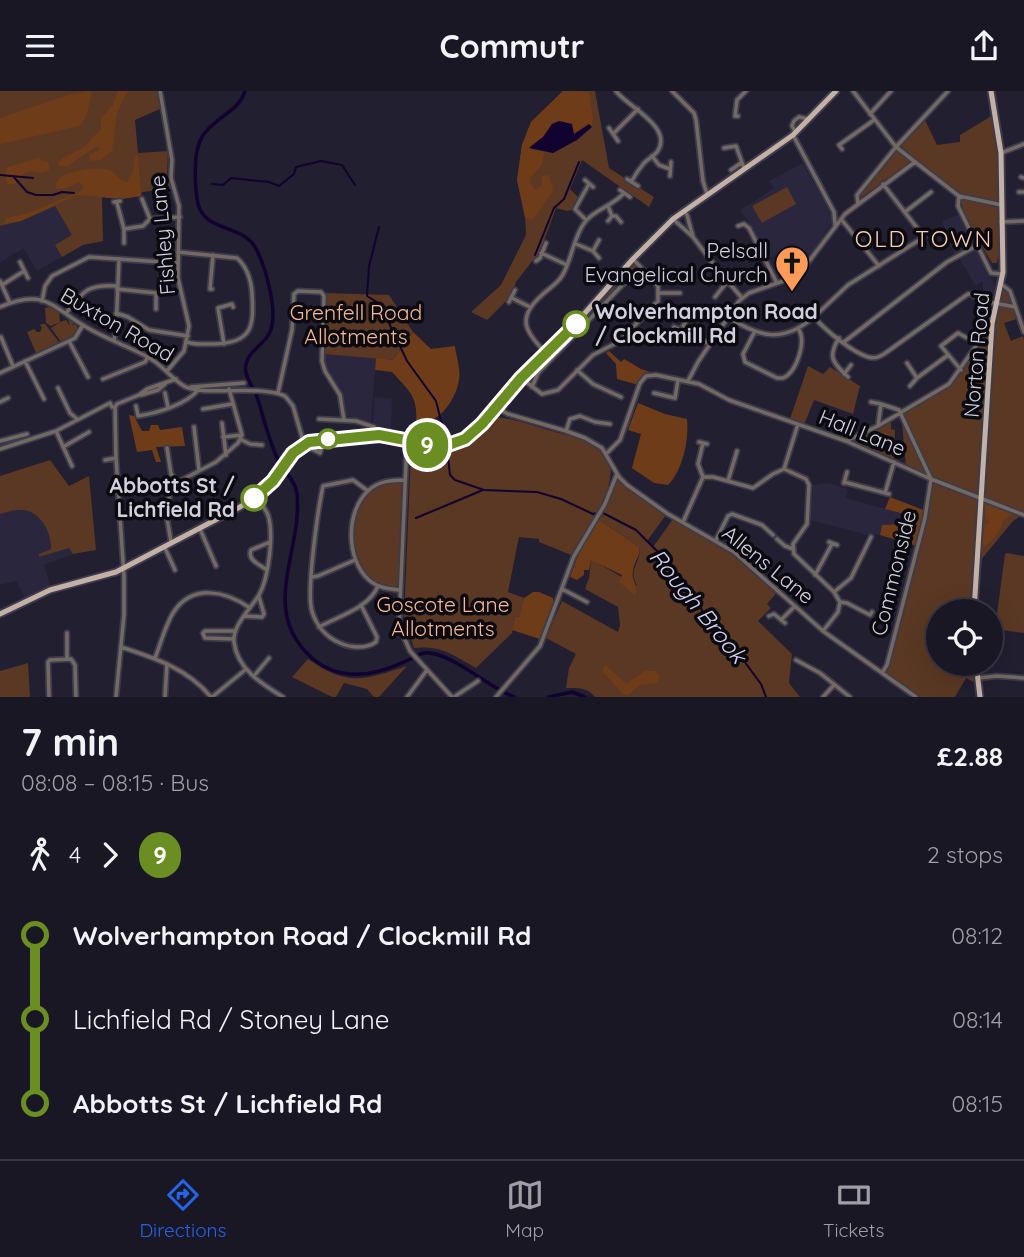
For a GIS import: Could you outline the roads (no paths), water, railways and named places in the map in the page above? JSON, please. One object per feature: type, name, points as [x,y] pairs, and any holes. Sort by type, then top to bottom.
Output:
[{"type":"main road","points":[[0,614],[50,590],[92,581],[124,569],[200,529],[266,489],[295,450],[307,443],[379,435],[425,445],[451,444],[474,432],[521,378],[673,219],[710,193],[742,165],[795,134],[836,91]]},
{"type":"main road","name":"Norton Road","points":[[975,599],[992,324],[1002,274],[1001,153],[991,91]]},
{"type":"main road","points":[[978,678],[980,697]]},
{"type":"street","name":"Fishley Lane","points":[[160,91],[172,160],[171,177],[180,216],[177,263],[189,319],[187,342],[180,358],[167,371]]},
{"type":"street","points":[[616,91],[656,127],[659,137],[659,147],[629,180],[638,186]]},
{"type":"street","points":[[672,91],[693,113],[696,120],[705,185],[710,193]]},
{"type":"street","points":[[738,115],[735,116],[735,104],[746,91]]},
{"type":"street","points":[[853,91],[896,147],[959,196],[1002,205]]},
{"type":"street","points":[[870,114],[891,91]]},
{"type":"street","points":[[858,203],[857,195],[896,147],[948,91]]},
{"type":"street","points":[[613,134],[638,109]]},
{"type":"street","points":[[809,121],[803,117],[793,121],[792,126],[834,212],[835,224]]},
{"type":"street","points":[[842,149],[839,145],[874,120]]},
{"type":"street","points":[[609,128],[618,141]]},
{"type":"street","points":[[1001,153],[1024,143]]},
{"type":"street","points":[[724,148],[736,146],[742,165],[731,170]]},
{"type":"street","points":[[652,156],[659,165],[670,169]]},
{"type":"street","points":[[670,176],[671,162]]},
{"type":"street","points":[[688,381],[742,297],[792,277],[805,268],[835,224],[847,212],[915,162]]},
{"type":"street","points":[[585,180],[591,186],[575,209],[586,220]]},
{"type":"street","points":[[727,317],[754,333],[784,334],[799,330],[816,319],[848,285],[924,236],[883,184]]},
{"type":"street","points":[[546,353],[527,330],[526,319],[530,307],[557,282],[586,220],[608,206],[622,191],[629,197]]},
{"type":"street","points":[[905,212],[930,192]]},
{"type":"street","points":[[959,196],[958,206],[991,273],[1002,274]]},
{"type":"street","points":[[117,202],[124,229],[123,240]]},
{"type":"street","points":[[145,202],[150,219]]},
{"type":"street","points":[[608,206],[612,216]]},
{"type":"street","points":[[684,211],[693,237]]},
{"type":"street","points":[[834,212],[847,212]]},
{"type":"street","points":[[124,229],[143,226],[150,219],[180,216]]},
{"type":"street","points":[[608,221],[612,216]]},
{"type":"street","points":[[612,216],[616,216],[621,222]]},
{"type":"street","points":[[673,219],[693,237],[742,297]]},
{"type":"street","points":[[841,219],[879,267]]},
{"type":"street","points":[[1001,222],[1024,221]]},
{"type":"street","points":[[738,227],[744,225],[749,228],[777,283]]},
{"type":"street","points":[[593,251],[599,240]]},
{"type":"street","points":[[536,261],[546,243]]},
{"type":"street","points":[[576,244],[593,251],[599,258]]},
{"type":"street","points":[[844,342],[947,262],[978,245]]},
{"type":"street","points":[[177,252],[237,258],[247,271],[251,285],[252,326],[242,338],[224,344],[187,342]]},
{"type":"street","points":[[541,253],[567,265]]},
{"type":"street","points":[[212,289],[213,255]]},
{"type":"street","points":[[42,301],[48,281],[58,272],[89,257],[177,263]]},
{"type":"street","points":[[114,340],[119,259]]},
{"type":"street","points":[[521,378],[542,394],[554,392],[595,353],[620,341],[658,301],[660,293],[656,283],[633,259]]},
{"type":"street","points":[[20,262],[28,278]]},
{"type":"street","points":[[532,387],[538,373],[631,276],[643,269]]},
{"type":"street","points":[[10,303],[1,283],[24,271]]},
{"type":"street","points":[[715,297],[728,282]]},
{"type":"street","points":[[1000,283],[1010,291],[1024,331]]},
{"type":"street","points":[[67,312],[88,289],[101,285],[156,293],[156,309]]},
{"type":"street","points":[[515,290],[511,300],[530,307]]},
{"type":"street","points":[[278,393],[292,330],[294,294],[321,292],[324,296],[322,361],[340,395],[344,420]]},
{"type":"street","points":[[660,293],[680,293]]},
{"type":"street","points":[[816,319],[864,355],[877,357],[968,294],[971,293],[979,300],[1015,307]]},
{"type":"street","name":"Buxton Road","points":[[0,307],[22,300],[55,305],[83,325],[148,357],[189,389]]},
{"type":"street","points":[[224,344],[218,308],[232,304],[233,307]]},
{"type":"street","points":[[116,313],[149,330],[188,336]]},
{"type":"street","points":[[682,329],[687,318]]},
{"type":"street","points":[[846,441],[878,426],[949,384],[992,324]]},
{"type":"street","points":[[0,373],[75,338],[83,325]]},
{"type":"street","points":[[674,327],[710,344]]},
{"type":"street","points":[[754,333],[744,353],[745,362],[777,378],[783,378],[792,371],[803,339],[799,330]]},
{"type":"street","points":[[961,370],[941,346],[958,333],[978,344]]},
{"type":"street","points":[[1,337],[13,366]]},
{"type":"street","points":[[839,338],[834,345],[834,363],[846,375],[851,365]]},
{"type":"street","points":[[69,341],[88,374]]},
{"type":"street","points":[[910,386],[948,355]]},
{"type":"street","points":[[103,379],[145,362],[148,357]]},
{"type":"street","points":[[25,361],[44,399]]},
{"type":"street","points":[[907,363],[918,378]]},
{"type":"street","points":[[577,370],[593,384],[621,397]]},
{"type":"street","name":"Hall Lane","points":[[607,453],[620,440],[640,383],[646,376],[656,375],[699,384],[738,404],[846,441],[1024,516]]},
{"type":"street","points":[[116,697],[124,569],[116,458],[117,404],[147,389],[176,379]]},
{"type":"street","points":[[653,393],[676,399],[678,380]]},
{"type":"street","points":[[189,389],[193,386],[244,383]]},
{"type":"street","points":[[66,388],[59,389],[70,413],[77,419]]},
{"type":"street","points":[[189,389],[261,390],[278,393],[290,400],[307,443],[312,449],[320,453],[323,440]]},
{"type":"street","points":[[136,406],[138,416],[168,407],[192,396],[199,389]]},
{"type":"street","points":[[229,389],[241,437],[250,444],[262,445]]},
{"type":"street","points":[[165,393],[168,407]]},
{"type":"street","points":[[179,395],[180,401]]},
{"type":"street","points":[[0,401],[9,399]]},
{"type":"street","points":[[871,402],[900,412],[931,479]]},
{"type":"street","points":[[0,449],[56,431],[110,403],[112,407]]},
{"type":"street","points":[[203,409],[232,404]]},
{"type":"street","points":[[878,426],[881,404]]},
{"type":"street","points":[[497,408],[508,414],[566,431],[594,443],[607,453]]},
{"type":"street","points":[[566,431],[570,419],[576,413],[603,426],[610,424]]},
{"type":"street","points":[[319,419],[368,424],[377,429],[379,435]]},
{"type":"street","points":[[222,423],[226,455]]},
{"type":"street","points":[[785,469],[798,424]]},
{"type":"street","points":[[194,428],[199,470]]},
{"type":"street","points":[[56,431],[72,462]]},
{"type":"street","points":[[63,447],[87,433],[89,442]]},
{"type":"street","points":[[0,441],[26,434],[27,440]]},
{"type":"street","points":[[223,437],[241,437]]},
{"type":"street","points":[[175,570],[168,546],[170,491],[177,481],[226,455],[241,437]]},
{"type":"street","points":[[408,441],[399,626],[417,661],[453,697],[478,681]]},
{"type":"street","points":[[683,522],[703,477],[698,464],[703,443]]},
{"type":"street","points":[[167,448],[171,474],[177,481]]},
{"type":"street","points":[[728,481],[737,452]]},
{"type":"street","name":"Allens Lane","points":[[607,453],[617,474],[627,485],[743,559],[823,631],[916,697]]},
{"type":"street","points":[[105,460],[116,458]]},
{"type":"street","points":[[847,472],[844,483],[887,494],[894,462]]},
{"type":"street","points":[[703,477],[753,488],[785,469],[806,479],[809,485],[806,528],[793,544],[794,554],[834,592],[840,602],[870,615],[872,613]]},
{"type":"street","points":[[498,695],[540,646],[574,555],[617,474]]},
{"type":"street","name":"Commonside","points":[[882,673],[891,650],[912,570],[931,479]]},
{"type":"street","points":[[361,605],[377,637],[374,644],[367,647],[345,645],[332,639],[319,627],[310,602],[323,486],[353,480],[368,491]]},
{"type":"street","points":[[400,590],[378,586],[369,580],[356,559],[352,544],[353,521],[358,506],[368,491],[382,483],[405,480]]},
{"type":"street","points":[[256,497],[268,517],[270,542],[267,570],[258,595],[235,631],[234,643],[246,670],[282,697]]},
{"type":"street","points":[[716,540],[728,516],[732,514],[762,525],[771,534]]},
{"type":"street","points":[[200,529],[216,566]]},
{"type":"street","points":[[834,592],[850,578],[871,537]]},
{"type":"street","points":[[780,540],[793,549]]},
{"type":"street","points":[[267,570],[250,558],[249,554],[251,550],[270,542]]},
{"type":"street","points":[[815,575],[833,544]]},
{"type":"street","points":[[208,561],[214,559]]},
{"type":"street","points":[[312,577],[356,559]]},
{"type":"street","points":[[319,627],[361,605],[371,597],[378,586]]},
{"type":"street","points":[[562,589],[587,602]]},
{"type":"street","points":[[155,658],[175,610],[190,598],[204,592],[219,592],[250,608]]},
{"type":"street","points":[[244,617],[262,617],[264,614],[258,595]]},
{"type":"street","points":[[823,631],[838,612],[840,602]]},
{"type":"street","points":[[769,615],[774,614],[783,622],[795,606]]},
{"type":"street","points":[[234,639],[205,638],[203,633],[235,631]]},
{"type":"street","points":[[67,633],[67,659]]},
{"type":"street","points":[[121,647],[167,664],[196,682],[211,697],[246,670]]},
{"type":"street","points":[[254,676],[269,658]]},
{"type":"street","points":[[49,697],[48,662],[67,659],[71,659],[75,665],[76,697]]},
{"type":"street","points":[[795,667],[797,661],[820,673],[850,697]]},
{"type":"street","points":[[165,697],[167,664]]},
{"type":"street","points":[[407,697],[428,670]]},
{"type":"street","points":[[978,678],[1024,678]]},
{"type":"street","points":[[823,697],[834,685]]},
{"type":"waterway","points":[[245,91],[237,105],[212,125],[199,143],[196,192],[200,210],[206,217],[213,223],[249,239],[263,265],[270,290],[272,325],[266,339],[247,361],[246,373],[257,397],[275,454],[297,493],[297,515],[285,600],[288,620],[296,640],[323,666],[346,673],[382,670],[424,653],[440,655],[514,697]]},
{"type":"waterway","name":"Rough Brook","points":[[212,184],[223,185],[231,178],[269,182],[279,186],[294,174],[296,167],[321,161],[342,165],[355,185]]},
{"type":"waterway","points":[[535,255],[554,208],[564,199],[579,162]]},
{"type":"waterway","points":[[0,175],[33,178]]},
{"type":"waterway","points":[[13,176],[27,192],[36,195],[74,193]]},
{"type":"waterway","points":[[160,192],[172,190]]},
{"type":"waterway","name":"Rough Brook","points":[[379,227],[369,266],[367,296],[380,304],[407,361],[436,401],[446,441]]},
{"type":"waterway","name":"Rough Brook","points":[[447,448],[450,475],[455,480],[484,490],[537,492],[561,499],[593,514],[601,512],[636,530],[670,564],[698,598],[703,614],[744,661],[761,684],[766,697]]},
{"type":"waterway","points":[[416,518],[483,490]]},
{"type":"waterway","points":[[549,697],[572,692],[585,697]]},
{"type":"place","name":"Pelsall Evangelical Church","points":[[792,293]]},
{"type":"place","name":"Wolverhampton Road / Clockmill Rd","points":[[576,324]]},
{"type":"place","name":"Abbotts St / Lichfield Rd","points":[[254,498]]},
{"type":"district","name":"OLD TOWN","points":[[924,239]]},
{"type":"park label","name":"Grenfell Road Allotments","points":[[356,325]]},
{"type":"park label","name":"Goscote Lane Allotments","points":[[443,617]]}]
